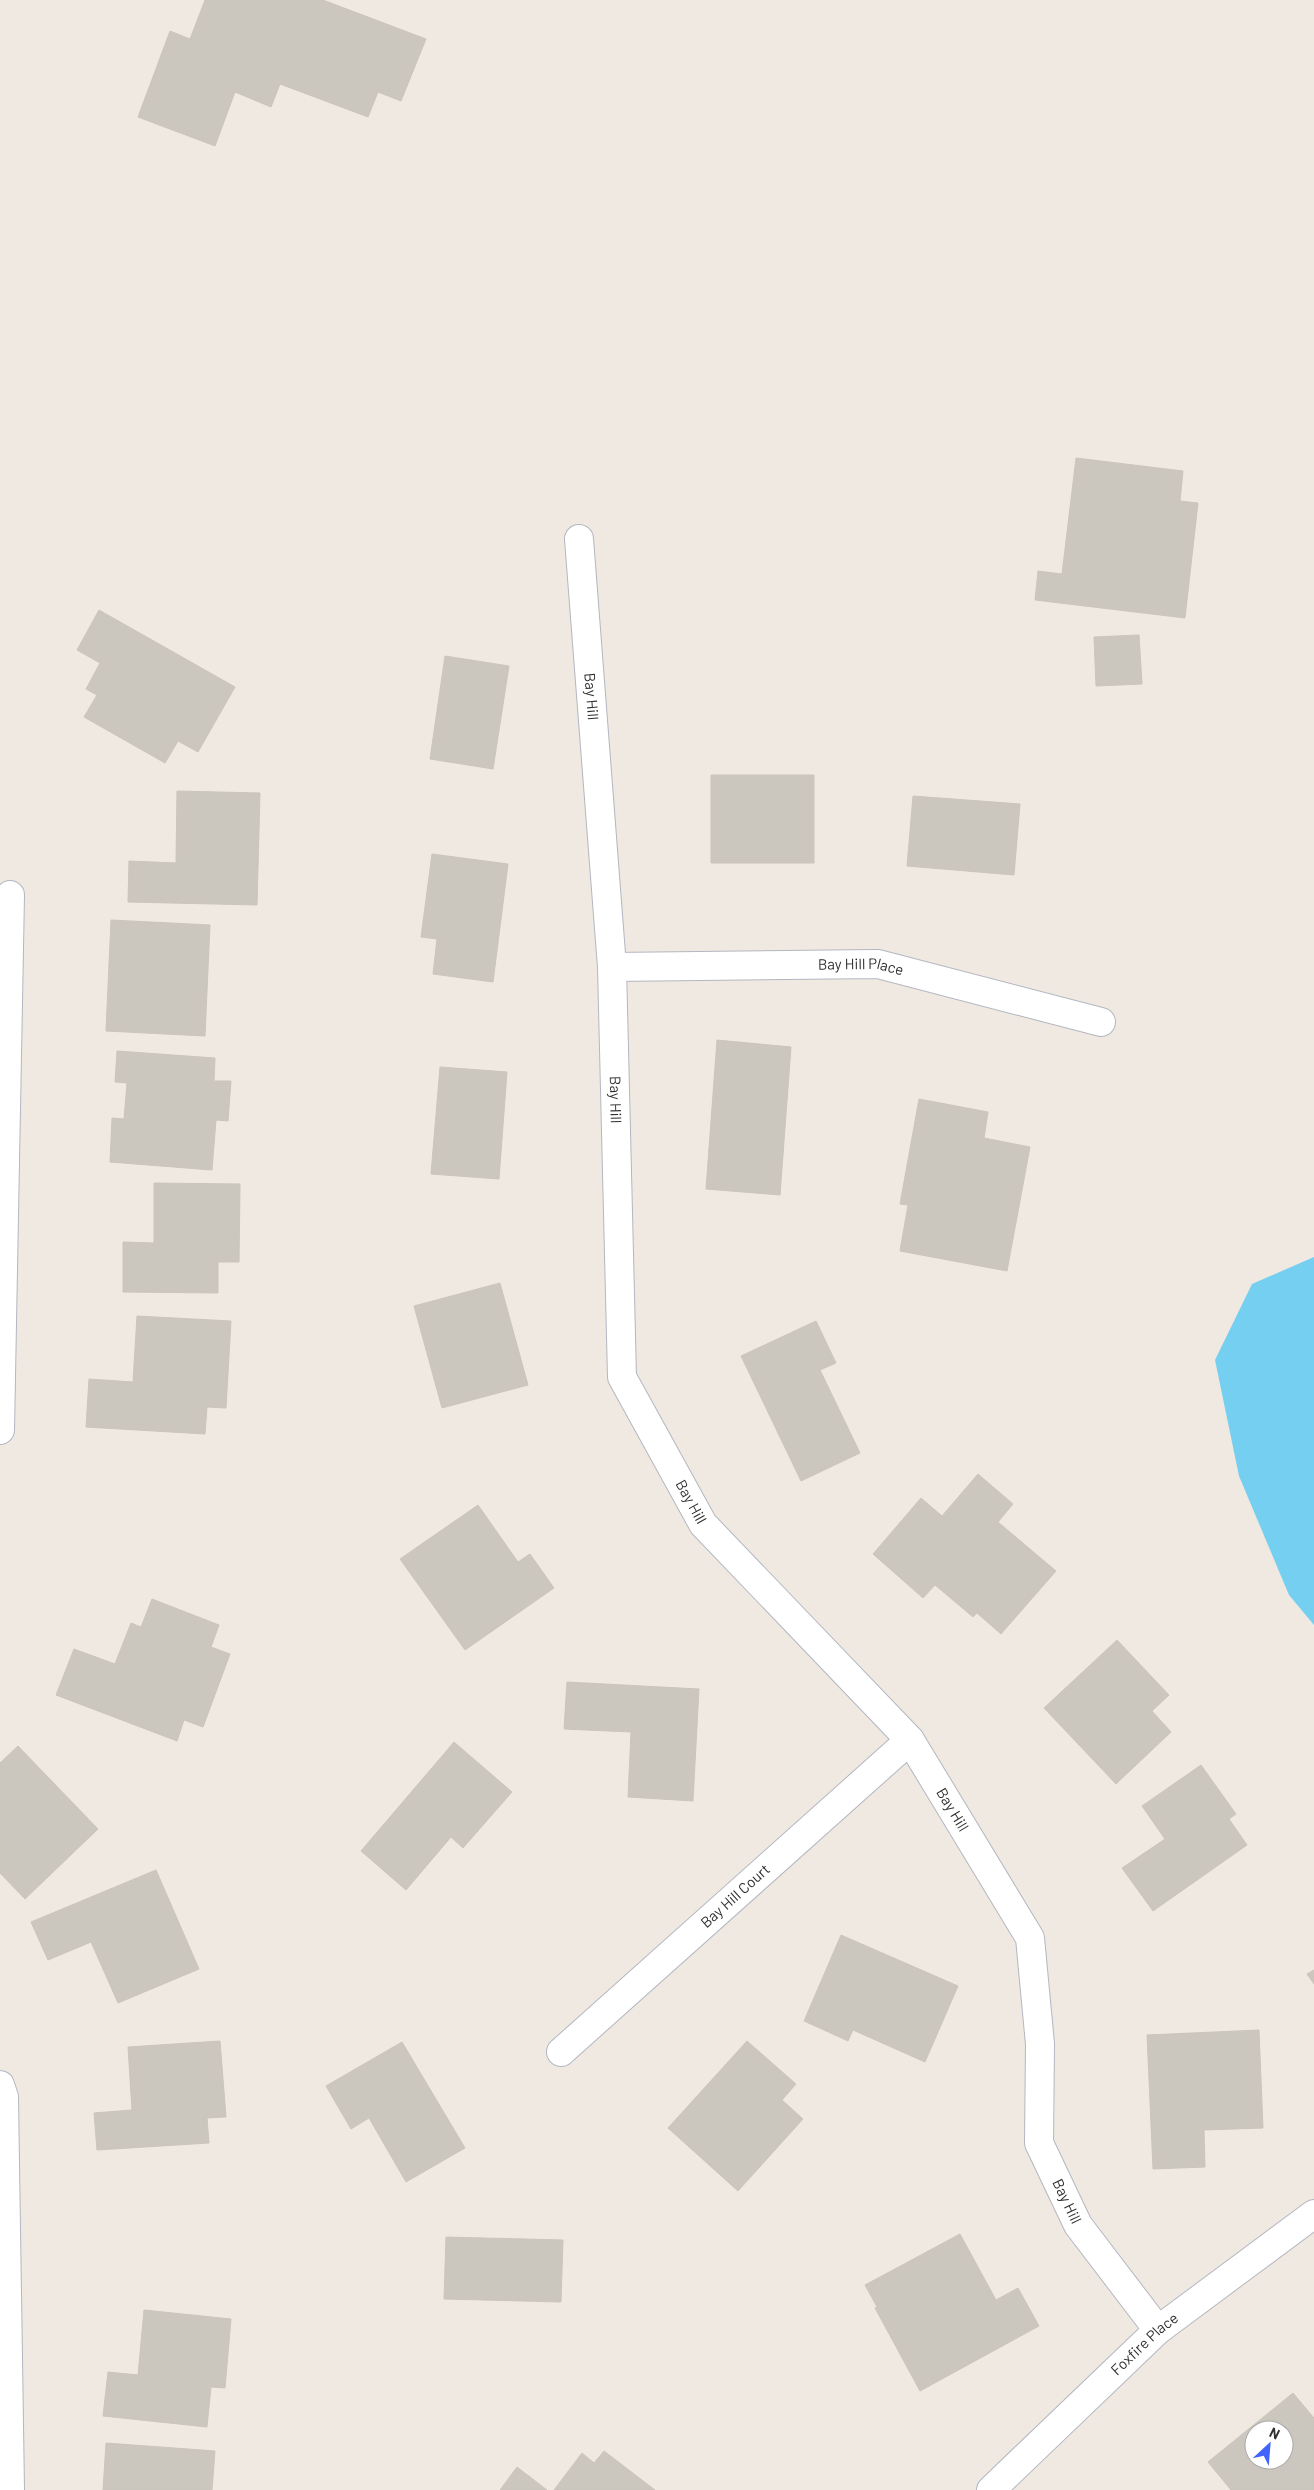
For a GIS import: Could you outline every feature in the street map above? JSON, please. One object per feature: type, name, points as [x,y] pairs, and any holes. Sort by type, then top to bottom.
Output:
[{"type":"street","name":"Bay Hill","points":[[579,539],[612,967],[622,1377],[703,1524],[910,1740],[1030,1938],[1040,2044],[1039,2143],[1078,2225],[1158,2330]]},
{"type":"street","points":[[0,1430],[10,895]]},
{"type":"street","name":"Bay Hill Place","points":[[612,967],[878,964],[1101,1022]]},
{"type":"street","name":"Bay Hill Court","points":[[561,2052],[910,1740]]},
{"type":"street","points":[[0,2085],[4,2097],[10,2490]]},
{"type":"street","name":"Foxfire Place","points":[[991,2490],[1158,2330],[1314,2214]]},
{"type":"water","points":[[1314,1257],[1314,1625],[1289,1595],[1239,1476],[1215,1360],[1252,1284]]},
{"type":"building","points":[[205,0],[323,0],[426,39],[401,101],[378,92],[368,117],[280,84],[271,107],[235,92],[215,146],[138,117],[170,31],[190,39]]},
{"type":"building","points":[[1076,458],[1183,471],[1180,501],[1198,503],[1185,618],[1035,600],[1038,571],[1062,574]]},
{"type":"building","points":[[99,610],[235,687],[198,752],[178,741],[165,763],[84,717],[97,695],[86,689],[100,663],[77,650]]},
{"type":"building","points":[[1139,635],[1142,684],[1096,686],[1094,637]]},
{"type":"building","points":[[445,656],[509,666],[493,769],[430,759]]},
{"type":"building","points":[[711,775],[814,775],[814,863],[711,863]]},
{"type":"building","points":[[177,791],[260,793],[257,905],[128,902],[129,861],[176,863]]},
{"type":"building","points":[[913,796],[1020,804],[1014,875],[907,866]]},
{"type":"building","points":[[432,854],[508,864],[493,982],[433,974],[437,939],[421,937]]},
{"type":"building","points":[[111,920],[210,925],[205,1036],[106,1031]]},
{"type":"building","points":[[717,1040],[791,1047],[780,1195],[706,1189]]},
{"type":"building","points":[[117,1051],[215,1058],[214,1081],[231,1081],[228,1121],[216,1120],[212,1170],[110,1162],[112,1118],[124,1119],[127,1083],[115,1082]]},
{"type":"building","points":[[440,1067],[507,1072],[499,1179],[431,1174]]},
{"type":"building","points":[[919,1099],[988,1112],[984,1138],[1030,1147],[1007,1271],[900,1251],[908,1205],[900,1204]]},
{"type":"building","points":[[154,1183],[240,1184],[239,1262],[218,1262],[218,1293],[123,1292],[123,1242],[154,1243]]},
{"type":"building","points":[[500,1283],[528,1385],[442,1408],[414,1306]]},
{"type":"building","points":[[137,1316],[231,1321],[226,1408],[207,1407],[205,1434],[86,1427],[89,1379],[133,1382]]},
{"type":"building","points":[[816,1321],[836,1363],[820,1370],[860,1453],[801,1481],[741,1356]]},
{"type":"building","points":[[978,1474],[1013,1504],[998,1522],[1056,1571],[1001,1634],[977,1613],[973,1617],[935,1585],[923,1598],[873,1554],[921,1498],[942,1516]]},
{"type":"building","points":[[478,1505],[518,1562],[530,1554],[554,1588],[465,1650],[400,1559]]},
{"type":"building","points":[[152,1599],[219,1625],[211,1647],[230,1654],[203,1727],[184,1720],[177,1741],[56,1695],[74,1649],[115,1664],[131,1623],[141,1627]]},
{"type":"building","points":[[1117,1640],[1169,1695],[1152,1711],[1171,1732],[1116,1784],[1044,1708]]},
{"type":"building","points":[[567,1682],[699,1689],[693,1801],[628,1797],[631,1732],[564,1729]]},
{"type":"building","points":[[454,1742],[512,1792],[463,1848],[451,1837],[406,1890],[361,1851]]},
{"type":"building","points":[[18,1746],[98,1829],[25,1899],[0,1873],[0,1763]]},
{"type":"building","points":[[1201,1765],[1236,1814],[1229,1819],[1247,1845],[1153,1911],[1122,1868],[1165,1839],[1142,1806]]},
{"type":"building","points":[[156,1870],[199,1969],[118,2003],[91,1942],[48,1960],[31,1922]]},
{"type":"building","points":[[841,1935],[958,1986],[925,2062],[853,2030],[848,2041],[804,2021]]},
{"type":"building","points":[[1314,1970],[1314,1984],[1307,1974]]},
{"type":"building","points":[[1259,2030],[1263,2128],[1204,2130],[1205,2167],[1153,2169],[1147,2035]]},
{"type":"building","points":[[220,2041],[226,2117],[207,2118],[209,2143],[97,2150],[94,2113],[132,2110],[128,2047]]},
{"type":"building","points":[[747,2041],[796,2084],[782,2100],[803,2119],[738,2191],[668,2128]]},
{"type":"building","points":[[402,2042],[465,2148],[406,2182],[369,2118],[351,2129],[326,2086]]},
{"type":"building","points":[[960,2234],[996,2300],[1018,2288],[1039,2326],[920,2391],[875,2308],[877,2307],[865,2285]]},
{"type":"building","points":[[446,2237],[563,2240],[561,2302],[444,2299]]},
{"type":"building","points":[[144,2310],[231,2319],[225,2388],[211,2387],[207,2427],[103,2416],[108,2372],[138,2375]]},
{"type":"building","points":[[1293,2393],[1314,2418],[1314,2490],[1231,2490],[1208,2462],[1244,2433],[1244,2470],[1294,2470],[1294,2420],[1260,2420]]},
{"type":"building","points":[[106,2443],[215,2451],[212,2490],[103,2490]]},
{"type":"building","points":[[604,2451],[655,2490],[554,2490],[582,2453],[594,2463]]},
{"type":"building","points":[[517,2467],[547,2490],[500,2490]]}]
